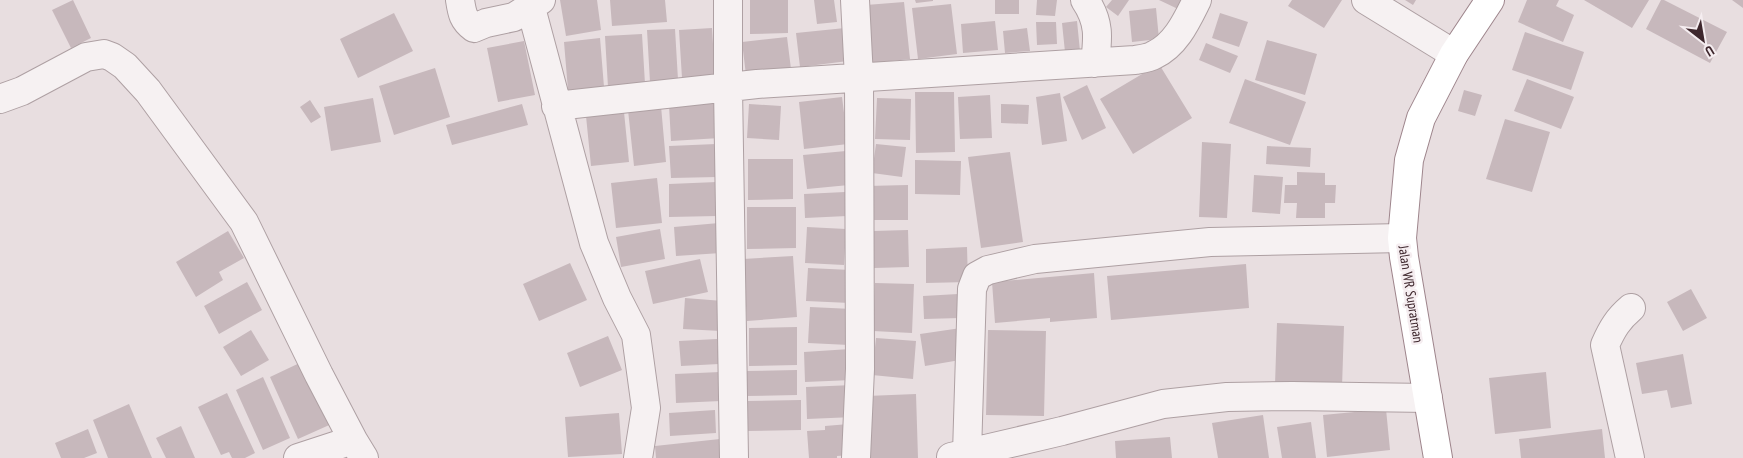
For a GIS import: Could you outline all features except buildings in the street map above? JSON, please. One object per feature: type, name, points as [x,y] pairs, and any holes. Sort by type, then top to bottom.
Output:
[{"type":"highway","name":"Jalan WR Supratman","points":[[1438,458],[1402,238],[1408,160],[1421,118],[1454,54],[1490,0]]},
{"type":"street","points":[[460,0],[462,15],[467,23],[474,28],[486,23],[514,17],[536,4],[556,106],[594,243],[617,298],[636,335],[646,408],[638,458]]},
{"type":"street","points":[[728,0],[734,458]]},
{"type":"street","points":[[855,0],[859,78],[860,369],[856,458]]},
{"type":"street","points":[[1085,0],[1092,10],[1098,32],[1095,63]]},
{"type":"street","points":[[556,106],[757,84],[1135,60],[1155,55],[1169,44],[1184,26],[1197,0]]},
{"type":"street","points":[[1366,0],[1454,54]]},
{"type":"street","points":[[0,99],[22,91],[86,57],[96,54],[112,57],[125,66],[148,91],[244,222],[319,375],[359,449],[298,458]]},
{"type":"street","points":[[1402,238],[1210,242],[1035,259],[988,270],[977,276],[972,289],[958,456],[1163,404],[1236,397],[1428,398]]},
{"type":"street","points":[[1630,458],[1606,345],[1612,328],[1620,317],[1631,308]]}]
